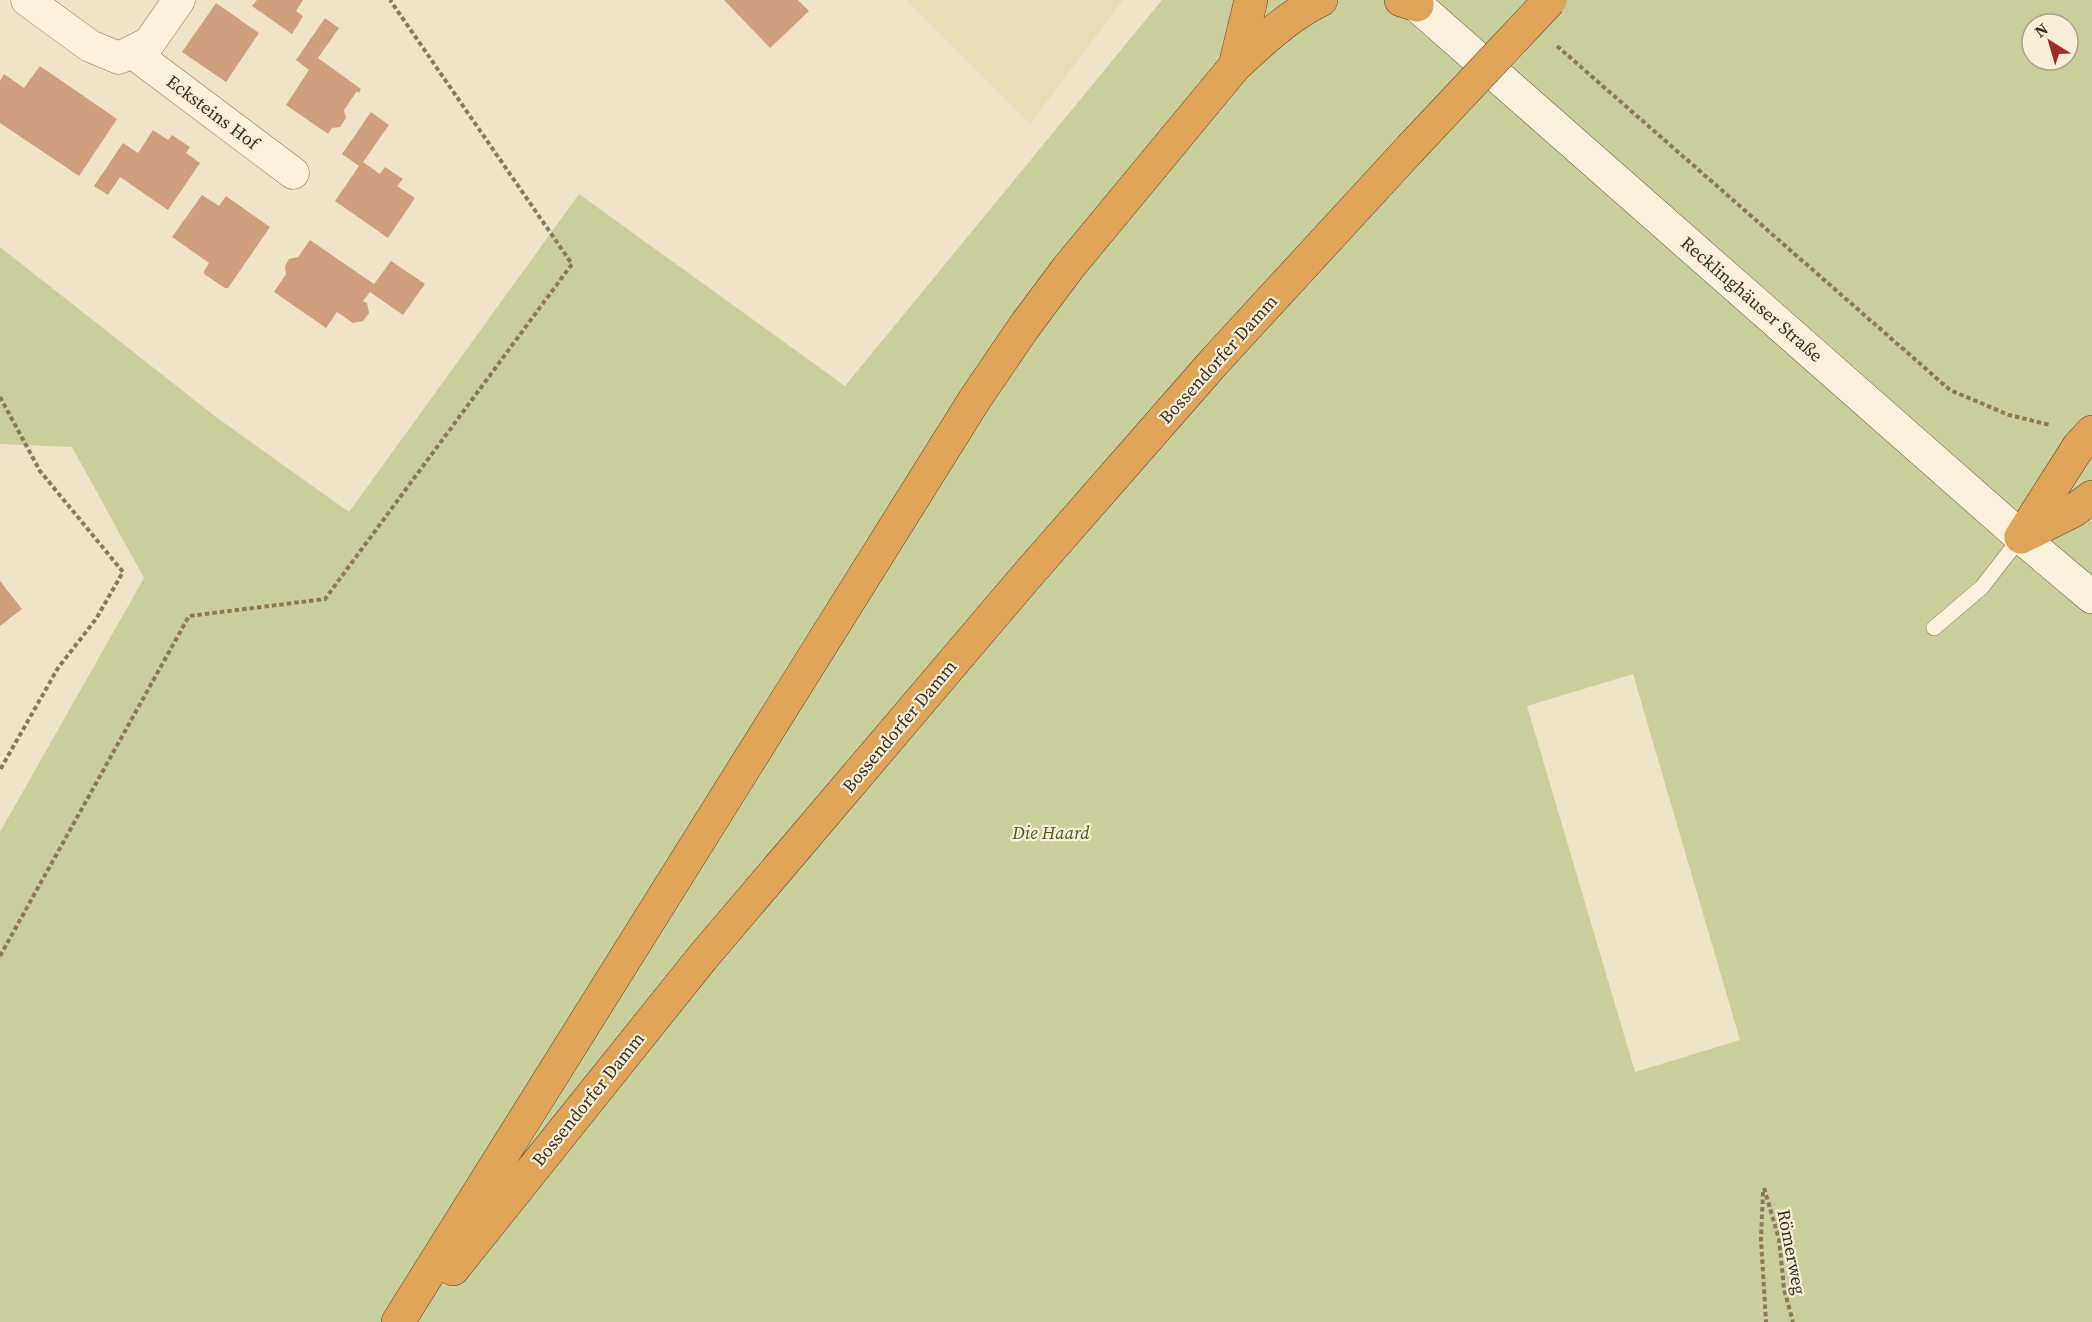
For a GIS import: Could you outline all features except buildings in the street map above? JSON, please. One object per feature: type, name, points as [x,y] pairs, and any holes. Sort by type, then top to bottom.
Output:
[{"type":"highway","points":[[1235,66],[1251,0]]},
{"type":"highway","points":[[398,1322],[975,399],[1024,327],[1068,268],[1235,66],[1302,9],[1321,0]]},
{"type":"highway","name":"Bossendorfer Damm","points":[[411,1322],[702,958],[1016,588],[1215,362],[1410,148],[1550,0]]},
{"type":"highway","points":[[2021,537],[2085,439]]},
{"type":"highway","points":[[2021,537],[2073,511],[2092,497]]},
{"type":"main road","name":"Recklinghäuser Straße","points":[[1410,2],[2092,597]]},
{"type":"street","points":[[27,0],[90,46],[119,58],[149,43],[179,0]]},
{"type":"street","name":"Ecksteins Hof","points":[[132,52],[293,173]]},
{"type":"lane","points":[[1934,628],[1982,586],[2021,537]]},
{"type":"path","points":[[0,956],[189,616],[325,599],[572,264],[390,0]]},
{"type":"path","points":[[1549,39],[1950,390],[2009,415],[2059,428],[2085,439]]},
{"type":"path","points":[[0,397],[40,471],[123,572],[96,619],[58,669],[0,770]]},
{"type":"path","name":"Römerweg","points":[[1766,1322],[1761,1239],[1764,1188],[1779,1239],[1784,1289],[1793,1322]]},
{"type":"shaded area","points":[[906,0],[1123,0],[1030,124]]},
{"type":"green space","name":"Die Haard","points":[[1162,0],[2092,0],[2092,1322],[0,1322],[0,832],[144,578],[72,447],[0,444],[0,247],[216,417],[349,512],[579,194],[845,386]],"holes":[[[1633,674],[1740,1040],[1635,1072],[1527,706]]]}]
